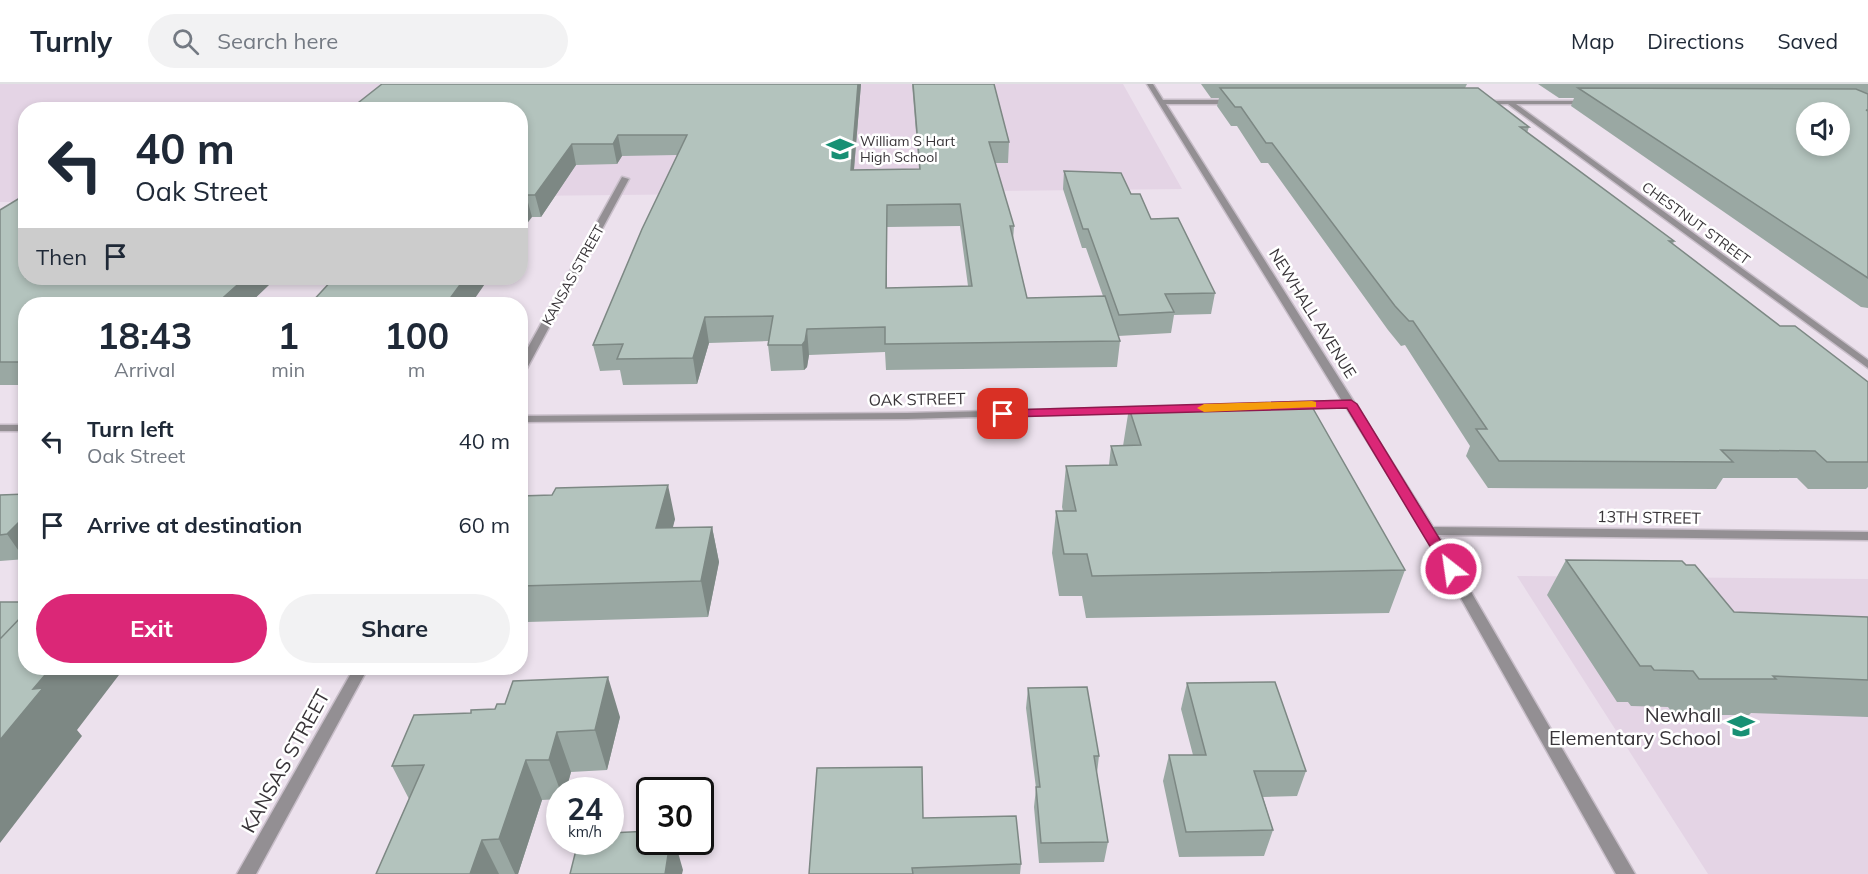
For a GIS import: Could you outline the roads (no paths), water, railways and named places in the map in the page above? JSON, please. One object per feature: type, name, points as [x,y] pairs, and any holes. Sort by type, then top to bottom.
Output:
[{"type":"street","name":"NEWHALL AVENUE","points":[[1150,84],[1429,531],[1626,874]]},
{"type":"street","points":[[1161,102],[1242,102]]},
{"type":"street","points":[[1474,102],[1602,102]]},
{"type":"street","name":"CHESTNUT STREET","points":[[1509,102],[1868,365]]},
{"type":"street","name":"KANSAS STREET","points":[[528,357],[625,179]]},
{"type":"street","points":[[1255,406],[1351,404]]},
{"type":"street","name":"OAK STREET","points":[[528,419],[907,416],[1159,409]]},
{"type":"street","points":[[0,428],[18,428]]},
{"type":"street","name":"13TH STREET","points":[[1429,531],[1868,536]]},
{"type":"street","name":"KANSAS STREET","points":[[246,874],[357,675]]},
{"type":"place","name":"William S Hart High School","points":[[840,149]]},
{"type":"place","name":"Newhall Elementary School","points":[[1741,726]]}]
